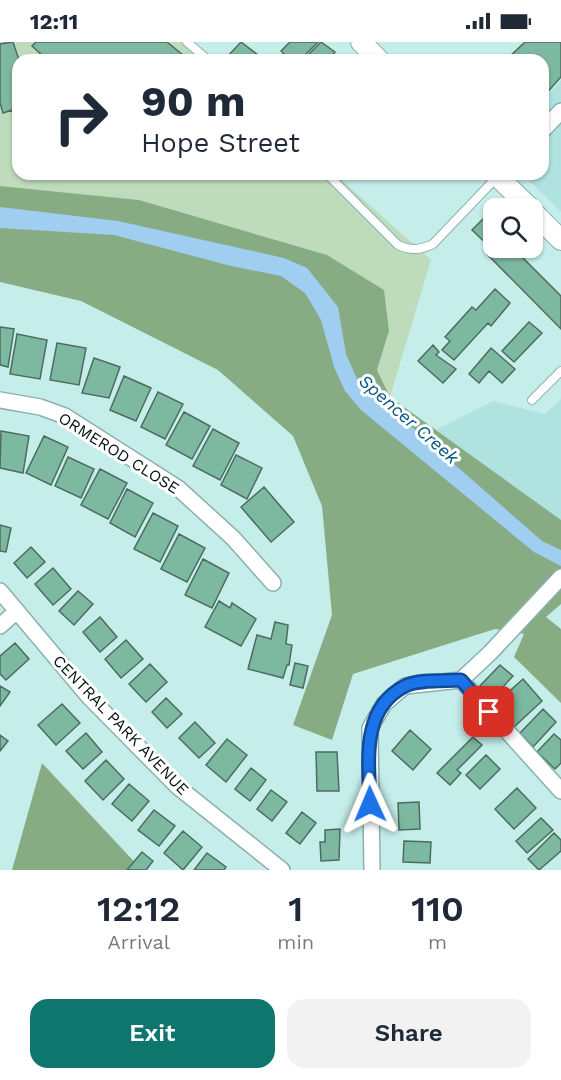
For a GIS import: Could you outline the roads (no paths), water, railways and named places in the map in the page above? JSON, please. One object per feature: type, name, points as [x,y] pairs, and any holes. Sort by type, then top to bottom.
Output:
[{"type":"street","points":[[361,42],[373,54]]},
{"type":"street","points":[[549,124],[561,111]]},
{"type":"street","points":[[503,180],[520,198]]},
{"type":"street","points":[[543,222],[561,240]]},
{"type":"street","name":"ORMEROD CLOSE","points":[[0,400],[40,407],[65,416],[178,488],[233,538],[273,583]]},
{"type":"street","points":[[372,870],[370,728],[384,704],[405,686],[461,680],[561,578]]},
{"type":"street","name":"CENTRAL PARK AVENUE","points":[[0,591],[89,697],[178,788],[282,870]]},
{"type":"street","points":[[0,626],[17,611]]},
{"type":"street","points":[[461,680],[561,791]]},
{"type":"lane","points":[[187,42],[201,54]]},
{"type":"lane","points":[[333,180],[398,245],[421,250],[433,244],[493,180]]},
{"type":"lane","points":[[532,400],[561,371]]},
{"type":"water label","name":"Spencer Creek","points":[[409,419]]}]
